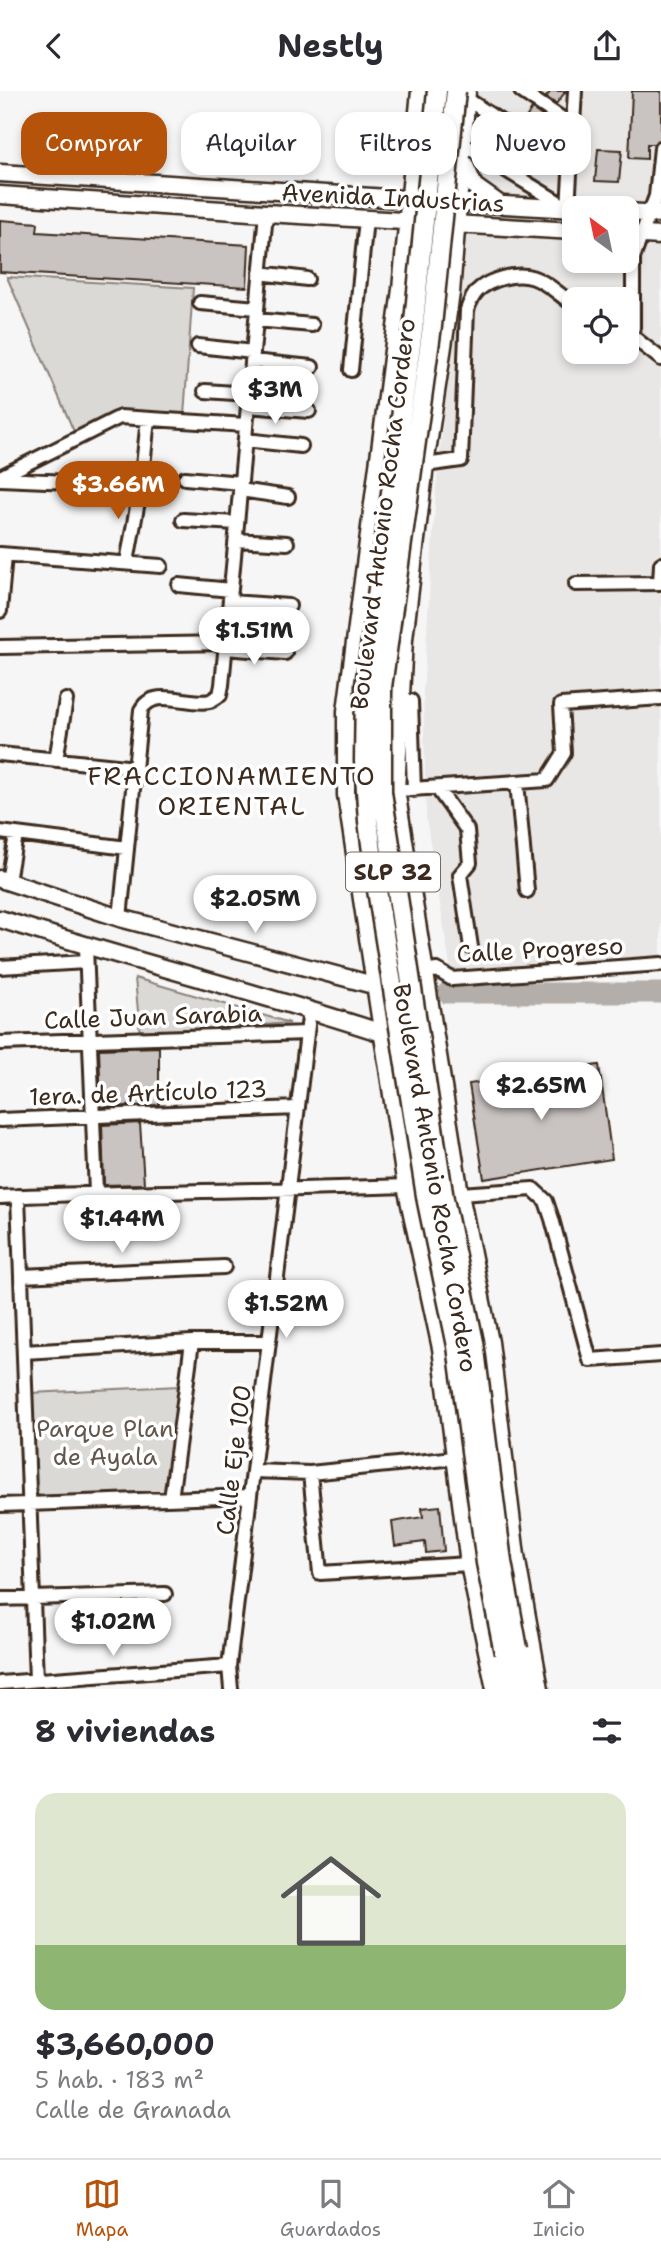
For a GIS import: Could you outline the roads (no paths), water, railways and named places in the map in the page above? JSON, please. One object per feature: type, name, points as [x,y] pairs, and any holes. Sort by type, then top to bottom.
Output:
[{"type":"highway","name":"Boulevard Antonio Rocha Cordero","points":[[437,91],[414,322],[365,685],[364,761],[377,891],[426,1202],[457,1346],[486,1563],[511,1651],[527,1689]]},
{"type":"highway","name":"Boulevard Antonio Rocha Cordero","points":[[463,94],[382,687],[382,792],[444,1199],[474,1342],[502,1562],[511,1651],[511,1689]]},
{"type":"main road","name":"Boulevard Antonio Rocha Cordero","points":[[418,112],[420,91]]},
{"type":"main road","name":"Boulevard Antonio Rocha Cordero","points":[[463,94],[463,149],[451,293],[425,465],[404,639],[404,790],[417,927],[460,1194],[490,1342],[516,1556],[540,1689]]},
{"type":"main road","points":[[457,162],[463,149]]},
{"type":"main road","points":[[463,149],[464,168],[474,186],[500,204],[510,205]]},
{"type":"main road","name":"Avenida Industrias","points":[[0,173],[562,208]]},
{"type":"main road","points":[[366,197],[389,194],[406,175]]},
{"type":"main road","name":"Boulevard Antonio Rocha Cordero","points":[[412,175],[401,289],[346,712],[346,795],[406,1186],[441,1348],[469,1564],[495,1689]]},
{"type":"main road","name":"Avenida Industrias","points":[[0,195],[562,230]]},
{"type":"main road","points":[[370,219],[392,234],[404,255]]},
{"type":"main road","points":[[453,259],[465,238],[474,232],[495,226]]},
{"type":"main road","points":[[639,234],[661,236]]},
{"type":"main road","points":[[401,289],[412,266],[425,262],[442,271],[451,293]]},
{"type":"main road","points":[[4,880],[120,918],[377,986],[426,974]]},
{"type":"main road","points":[[0,919],[86,955],[310,1009],[384,1034],[433,1028]]},
{"type":"main road","points":[[368,935],[380,951],[396,953],[411,945],[417,927]]},
{"type":"main road","points":[[392,1092],[394,1076],[405,1065],[412,1063],[434,1069],[442,1083]]},
{"type":"street","points":[[521,91],[551,112]]},
{"type":"street","points":[[574,112],[575,91]]},
{"type":"street","points":[[463,94],[489,112]]},
{"type":"street","points":[[639,229],[656,213],[661,148]]},
{"type":"street","points":[[463,149],[562,204]]},
{"type":"street","points":[[570,175],[571,196]]},
{"type":"street","points":[[120,918],[141,710],[145,702],[154,698],[210,701],[219,695],[231,596],[266,213]]},
{"type":"street","points":[[351,370],[370,219]]},
{"type":"street","points":[[260,273],[307,279]]},
{"type":"street","points":[[425,465],[461,460],[467,310],[472,295],[482,285],[525,274],[539,280],[562,296]]},
{"type":"street","points":[[200,303],[312,325]]},
{"type":"street","points":[[639,342],[661,359]]},
{"type":"street","points":[[198,346],[312,367]]},
{"type":"street","points":[[205,391],[309,411]]},
{"type":"street","points":[[0,478],[120,417],[246,425]]},
{"type":"street","points":[[127,562],[141,485],[148,419]]},
{"type":"street","points":[[245,440],[302,446]]},
{"type":"street","points":[[0,478],[141,485]]},
{"type":"street","points":[[185,478],[288,497]]},
{"type":"street","points":[[183,520],[237,523]]},
{"type":"street","points":[[236,540],[287,543]]},
{"type":"street","points":[[0,611],[2,554],[161,566]]},
{"type":"street","points":[[576,583],[660,583],[661,564]]},
{"type":"street","points":[[179,585],[289,606]]},
{"type":"street","points":[[0,647],[226,646],[285,653]]},
{"type":"street","points":[[404,790],[547,780],[564,753],[561,705],[661,698]]},
{"type":"street","points":[[56,760],[66,699]]},
{"type":"street","points":[[411,701],[404,790],[426,974]]},
{"type":"street","points":[[0,754],[136,768]]},
{"type":"street","points":[[517,782],[527,891]]},
{"type":"street","points":[[437,788],[467,830],[470,863],[460,876],[471,947]]},
{"type":"street","points":[[0,832],[127,848]]},
{"type":"street","points":[[4,880],[16,835]]},
{"type":"street","points":[[0,967],[86,955],[96,1193]]},
{"type":"street","name":"Calle Progreso","points":[[426,974],[437,969],[452,979],[661,964]]},
{"type":"street","name":"Calle Eje 100","points":[[231,1689],[229,1666],[310,1009]]},
{"type":"street","name":"Calle Juan Sarabia","points":[[0,1043],[307,1033]]},
{"type":"street","name":"1era. de Artículo 123","points":[[0,1120],[298,1108]]},
{"type":"street","points":[[0,1197],[406,1186]]},
{"type":"street","points":[[460,1194],[533,1189],[546,1201],[590,1360],[661,1355]]},
{"type":"street","points":[[18,1196],[36,1680]]},
{"type":"street","points":[[21,1276],[224,1267]]},
{"type":"street","points":[[24,1352],[192,1342],[269,1342]]},
{"type":"street","points":[[171,1499],[192,1342]]},
{"type":"street","points":[[254,1471],[310,1473],[455,1458]]},
{"type":"street","points":[[310,1473],[320,1573],[469,1564]]},
{"type":"street","points":[[0,1506],[250,1496]]},
{"type":"street","points":[[0,1599],[164,1594]]},
{"type":"street","points":[[0,1683],[229,1666]]},
{"type":"waterway","points":[[447,993],[661,993]]},
{"type":"district","name":"FRACCIONAMIENTO ORIENTAL","points":[[232,790]]},
{"type":"park label","name":"Parque Plan de Ayala","points":[[105,1443]]}]
